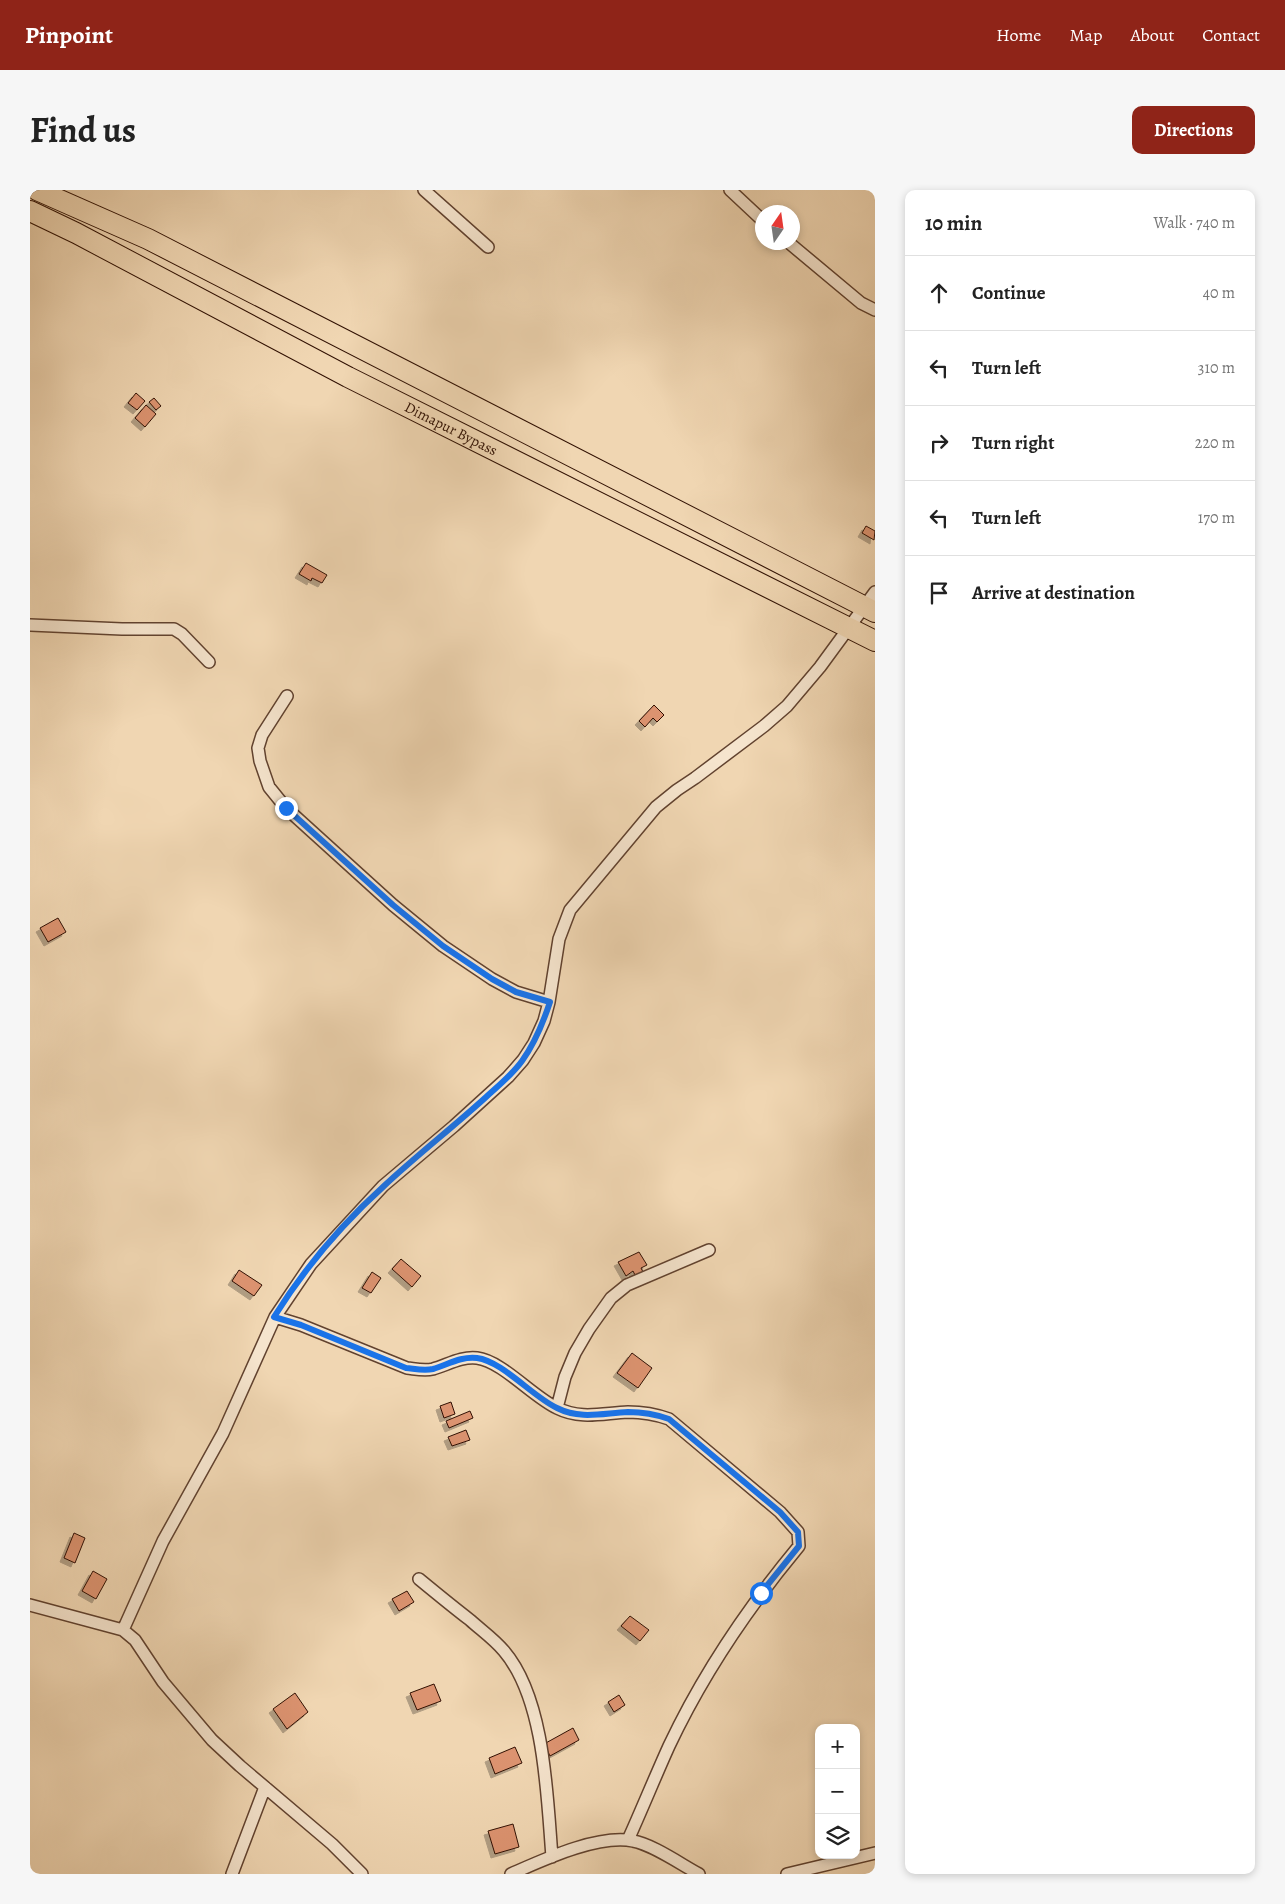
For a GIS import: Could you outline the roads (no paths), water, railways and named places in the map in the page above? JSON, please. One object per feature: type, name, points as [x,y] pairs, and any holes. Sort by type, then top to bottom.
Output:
[{"type":"highway","name":"Dimapur Bypass","points":[[36,190],[148,239],[871,603]]},
{"type":"highway","name":"Dimapur Bypass","points":[[30,211],[348,377],[875,641]]},
{"type":"street","points":[[424,190],[488,247]]},
{"type":"street","points":[[730,190],[755,213]]},
{"type":"street","points":[[798,250],[861,303],[875,310]]},
{"type":"street","points":[[123,1630],[163,1541],[223,1433],[274,1317],[311,1264],[383,1186],[454,1126],[508,1077],[522,1060],[541,1028],[550,1002],[559,939],[570,910],[578,899],[656,807],[764,726],[787,706],[848,628],[871,603]]},
{"type":"street","points":[[30,625],[174,629],[182,634],[209,662]]},
{"type":"street","points":[[287,696],[262,735],[258,748],[260,761],[270,787],[286,808],[393,905],[443,946],[492,979],[516,992],[550,1002]]},
{"type":"street","points":[[557,1408],[565,1377],[575,1352],[611,1298],[627,1285],[708,1250]]},
{"type":"street","points":[[274,1317],[301,1325],[406,1368],[431,1369],[457,1360],[473,1357],[483,1359],[557,1408],[581,1415],[598,1416],[628,1412],[654,1414],[669,1419],[780,1512],[798,1532],[799,1546],[761,1593],[717,1662],[683,1721],[670,1745],[628,1840]]},
{"type":"street","points":[[419,1579],[490,1637],[516,1667],[534,1716],[545,1768],[552,1856]]},
{"type":"street","points":[[30,1605],[123,1630],[134,1640],[163,1682],[212,1740],[332,1844],[362,1874]]},
{"type":"street","points":[[232,1874],[265,1787]]},
{"type":"street","points":[[511,1874],[552,1856],[594,1843],[628,1840],[656,1850],[699,1874]]},
{"type":"street","points":[[787,1874],[875,1853]]}]
